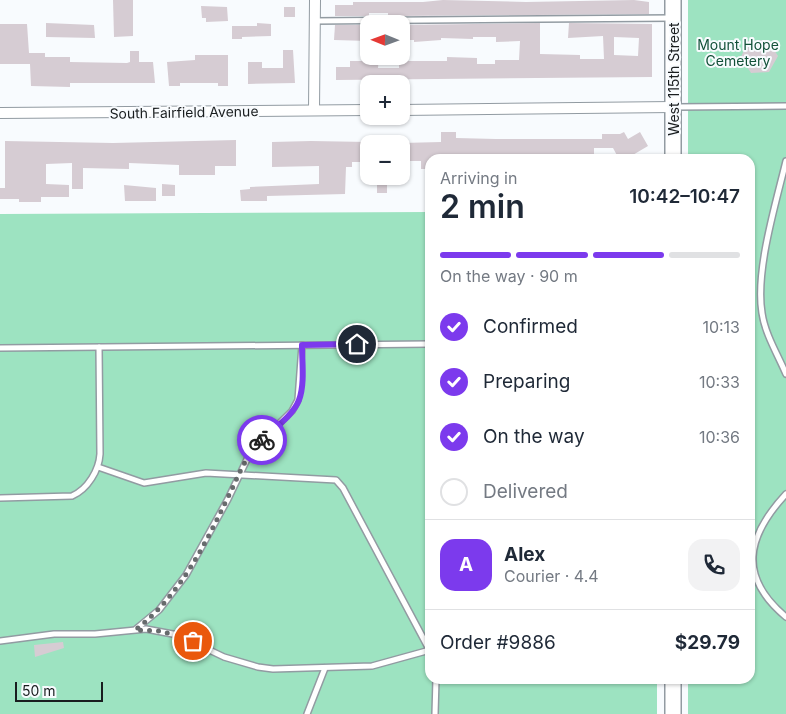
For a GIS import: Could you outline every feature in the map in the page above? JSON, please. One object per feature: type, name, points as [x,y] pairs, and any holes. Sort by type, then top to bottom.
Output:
[{"type":"street","points":[[314,0],[314,110]]},
{"type":"street","name":"West 115th Street","points":[[673,0],[673,154]]},
{"type":"street","points":[[410,110],[673,107]]},
{"type":"street","name":"South Fairfield Avenue","points":[[0,114],[360,110]]},
{"type":"street","points":[[673,684],[673,714]]},
{"type":"lane","points":[[314,21],[673,18]]},
{"type":"lane","points":[[673,107],[786,106]]},
{"type":"lane","points":[[786,161],[763,267],[760,299],[766,326],[786,374]]},
{"type":"lane","points":[[0,348],[425,344]]},
{"type":"lane","points":[[135,630],[159,610],[186,575],[251,451],[292,411],[298,400],[302,372],[302,345]]},
{"type":"lane","points":[[0,498],[72,496],[84,487],[98,467],[100,454],[99,347]]},
{"type":"lane","points":[[98,467],[144,483],[167,481],[191,474],[336,480],[343,488],[425,642]]},
{"type":"lane","points":[[755,553],[758,534],[765,519],[786,494]]},
{"type":"lane","points":[[755,570],[764,595],[786,617]]},
{"type":"lane","points":[[0,641],[54,634],[95,634],[154,630],[178,635],[224,658],[258,667],[325,668],[372,666],[425,652]]},
{"type":"lane","points":[[307,714],[325,668]]},
{"type":"lane","points":[[435,714],[436,684]]},
{"type":"green space","name":"Mount Hope Cemetery","points":[[688,0],[786,0],[786,714],[688,714],[688,684],[755,684],[755,154],[688,154]]},
{"type":"green space","points":[[425,212],[425,684],[657,684],[657,714],[0,714],[0,214]]},
{"type":"building","points":[[113,0],[133,0],[133,36],[114,37]]},
{"type":"building","points":[[443,0],[526,2],[634,0],[649,2],[649,14],[410,16],[369,13],[369,15],[360,16],[335,16],[335,5],[353,5],[353,2],[423,2]]},
{"type":"building","points":[[201,6],[227,7],[228,21],[206,22],[206,18],[202,18]]},
{"type":"building","points":[[284,7],[295,7],[295,17],[284,17]]},
{"type":"building","points":[[46,23],[94,25],[95,38],[46,37]]},
{"type":"building","points":[[257,23],[271,24],[271,36],[232,39],[232,26],[257,26]]},
{"type":"building","points":[[540,23],[540,54],[580,55],[580,59],[604,59],[603,36],[568,38],[569,23],[652,24],[652,77],[410,79],[410,75],[360,75],[360,80],[336,80],[336,67],[350,67],[350,61],[360,61],[360,65],[378,65],[378,68],[399,68],[399,65],[410,65],[410,61],[447,61],[447,57],[477,58],[477,64],[495,64],[495,60],[519,60],[520,41],[496,42],[496,37],[473,37],[473,39],[441,38],[441,40],[414,42],[414,40],[410,40],[410,25]],"holes":[[[614,37],[639,38],[638,56],[614,55]]]},
{"type":"building","points":[[0,24],[27,24],[29,53],[45,53],[45,57],[70,57],[70,62],[127,63],[130,62],[130,51],[139,51],[139,62],[153,62],[155,83],[70,83],[70,87],[31,86],[30,64],[0,64]]},
{"type":"building","points":[[335,25],[360,25],[360,41],[334,40]]},
{"type":"building","points":[[768,40],[778,56],[769,72],[751,73],[741,57],[748,41]]},
{"type":"building","points":[[283,50],[293,50],[295,83],[248,84],[248,62],[262,62],[262,68],[283,68]]},
{"type":"building","points":[[195,55],[228,55],[228,86],[218,86],[218,83],[180,83],[180,86],[169,86],[167,62],[195,60]]},
{"type":"building","points":[[441,132],[456,132],[456,138],[602,139],[602,134],[620,134],[624,132],[628,139],[640,132],[648,146],[634,154],[616,154],[613,148],[594,148],[594,154],[425,154],[425,169],[421,169],[421,161],[410,161],[410,143],[441,142]]},
{"type":"building","points":[[236,140],[236,166],[215,166],[215,175],[179,175],[179,165],[129,163],[129,169],[83,168],[83,189],[72,189],[72,163],[46,164],[46,184],[69,185],[69,197],[41,197],[41,202],[19,202],[19,199],[0,199],[0,188],[5,188],[5,141],[113,143]]},
{"type":"building","points":[[272,142],[360,142],[360,162],[352,162],[352,167],[346,167],[345,194],[267,196],[267,201],[241,201],[240,190],[250,189],[250,187],[319,184],[319,166],[272,167]]},
{"type":"building","points":[[162,184],[175,185],[175,196],[162,196]]},
{"type":"building","points":[[124,185],[156,188],[156,201],[125,201]]},
{"type":"building","points":[[377,185],[387,185],[387,193],[377,193]]},
{"type":"building","points":[[63,642],[64,648],[35,657],[34,645]]},
{"type":"way so far","points":[[193,641],[161,631],[135,630],[159,610],[186,575],[228,498],[245,461],[251,451],[262,440]]},
{"type":"route","points":[[262,440],[292,411],[298,400],[301,387],[302,345],[357,344]]}]
